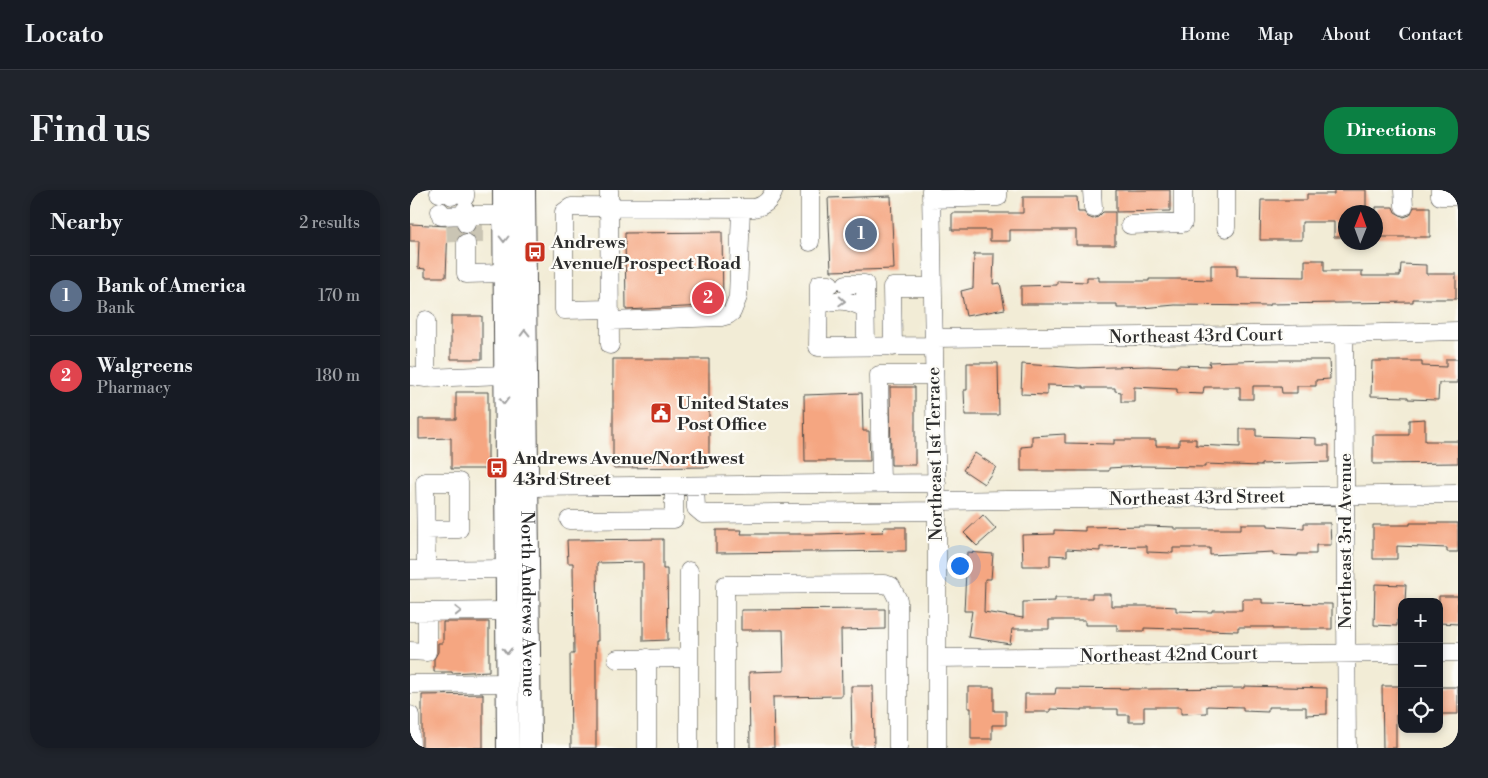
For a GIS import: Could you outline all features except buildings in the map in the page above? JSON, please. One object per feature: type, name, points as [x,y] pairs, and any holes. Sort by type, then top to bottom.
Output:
[{"type":"main road","name":"North Andrews Avenue","points":[[504,190],[508,748]]},
{"type":"main road","name":"North Andrews Avenue","points":[[524,190],[530,748]]},
{"type":"main road","points":[[506,569],[514,575],[527,591]]},
{"type":"street","points":[[741,208],[738,297],[732,312],[728,315],[721,317],[610,315],[564,310],[564,212],[571,207],[609,198],[754,208],[762,206],[772,196],[774,190]]},
{"type":"street","points":[[810,190],[810,242]]},
{"type":"street","points":[[931,195],[998,197],[998,190]]},
{"type":"street","points":[[1092,190],[1093,208]]},
{"type":"street","points":[[1130,225],[1183,223],[1183,190]]},
{"type":"street","points":[[1226,190],[1226,228]]},
{"type":"street","points":[[1440,190],[1440,196],[1458,196]]},
{"type":"street","name":"Northeast 1st Terrace","points":[[931,195],[937,506],[937,748]]},
{"type":"street","points":[[609,198],[610,345]]},
{"type":"street","points":[[456,206],[504,215]]},
{"type":"street","points":[[465,245],[466,274],[504,273]]},
{"type":"street","points":[[865,308],[848,300],[818,304],[819,284],[865,284],[866,347]]},
{"type":"street","points":[[893,347],[892,287],[932,287]]},
{"type":"street","name":"Northeast 43rd Court","points":[[818,304],[818,346],[893,347],[934,342],[1458,331]]},
{"type":"street","points":[[426,320],[418,377],[504,375]]},
{"type":"street","name":"Northeast 3rd Avenue","points":[[1344,334],[1347,748]]},
{"type":"street","points":[[881,483],[879,375],[934,376]]},
{"type":"street","points":[[528,487],[936,483]]},
{"type":"street","points":[[569,520],[674,519],[674,486]]},
{"type":"street","name":"Northeast 43rd Street","points":[[695,486],[696,508],[703,514],[937,506],[1458,494]]},
{"type":"street","points":[[426,530],[418,570],[506,569]]},
{"type":"street","points":[[689,571],[689,748]]},
{"type":"street","points":[[725,748],[724,585],[884,584],[891,586],[898,600],[898,748]]},
{"type":"street","points":[[410,651],[428,652],[418,612],[507,611]]},
{"type":"street","points":[[1443,652],[1458,652]]},
{"type":"street","name":"Northeast 42nd Court","points":[[937,658],[1398,653]]},
{"type":"street","points":[[617,658],[689,658]]},
{"type":"street","points":[[647,658],[647,748]]},
{"type":"street","points":[[410,684],[508,684]]},
{"type":"street","points":[[410,715],[411,748]]},
{"type":"tunnel","points":[[455,224],[456,243]]},
{"type":"tunnel","points":[[474,224],[474,243]]},
{"type":"place","name":"Bank of America","points":[[861,234]]},
{"type":"place","name":"Andrews Avenue/Prospect Road","points":[[535,252]]},
{"type":"place","name":"Walgreens","points":[[708,298]]},
{"type":"place","name":"United States Post Office","points":[[661,413]]},
{"type":"place","name":"Andrews Avenue/Northwest 43rd Street","points":[[497,468]]}]
